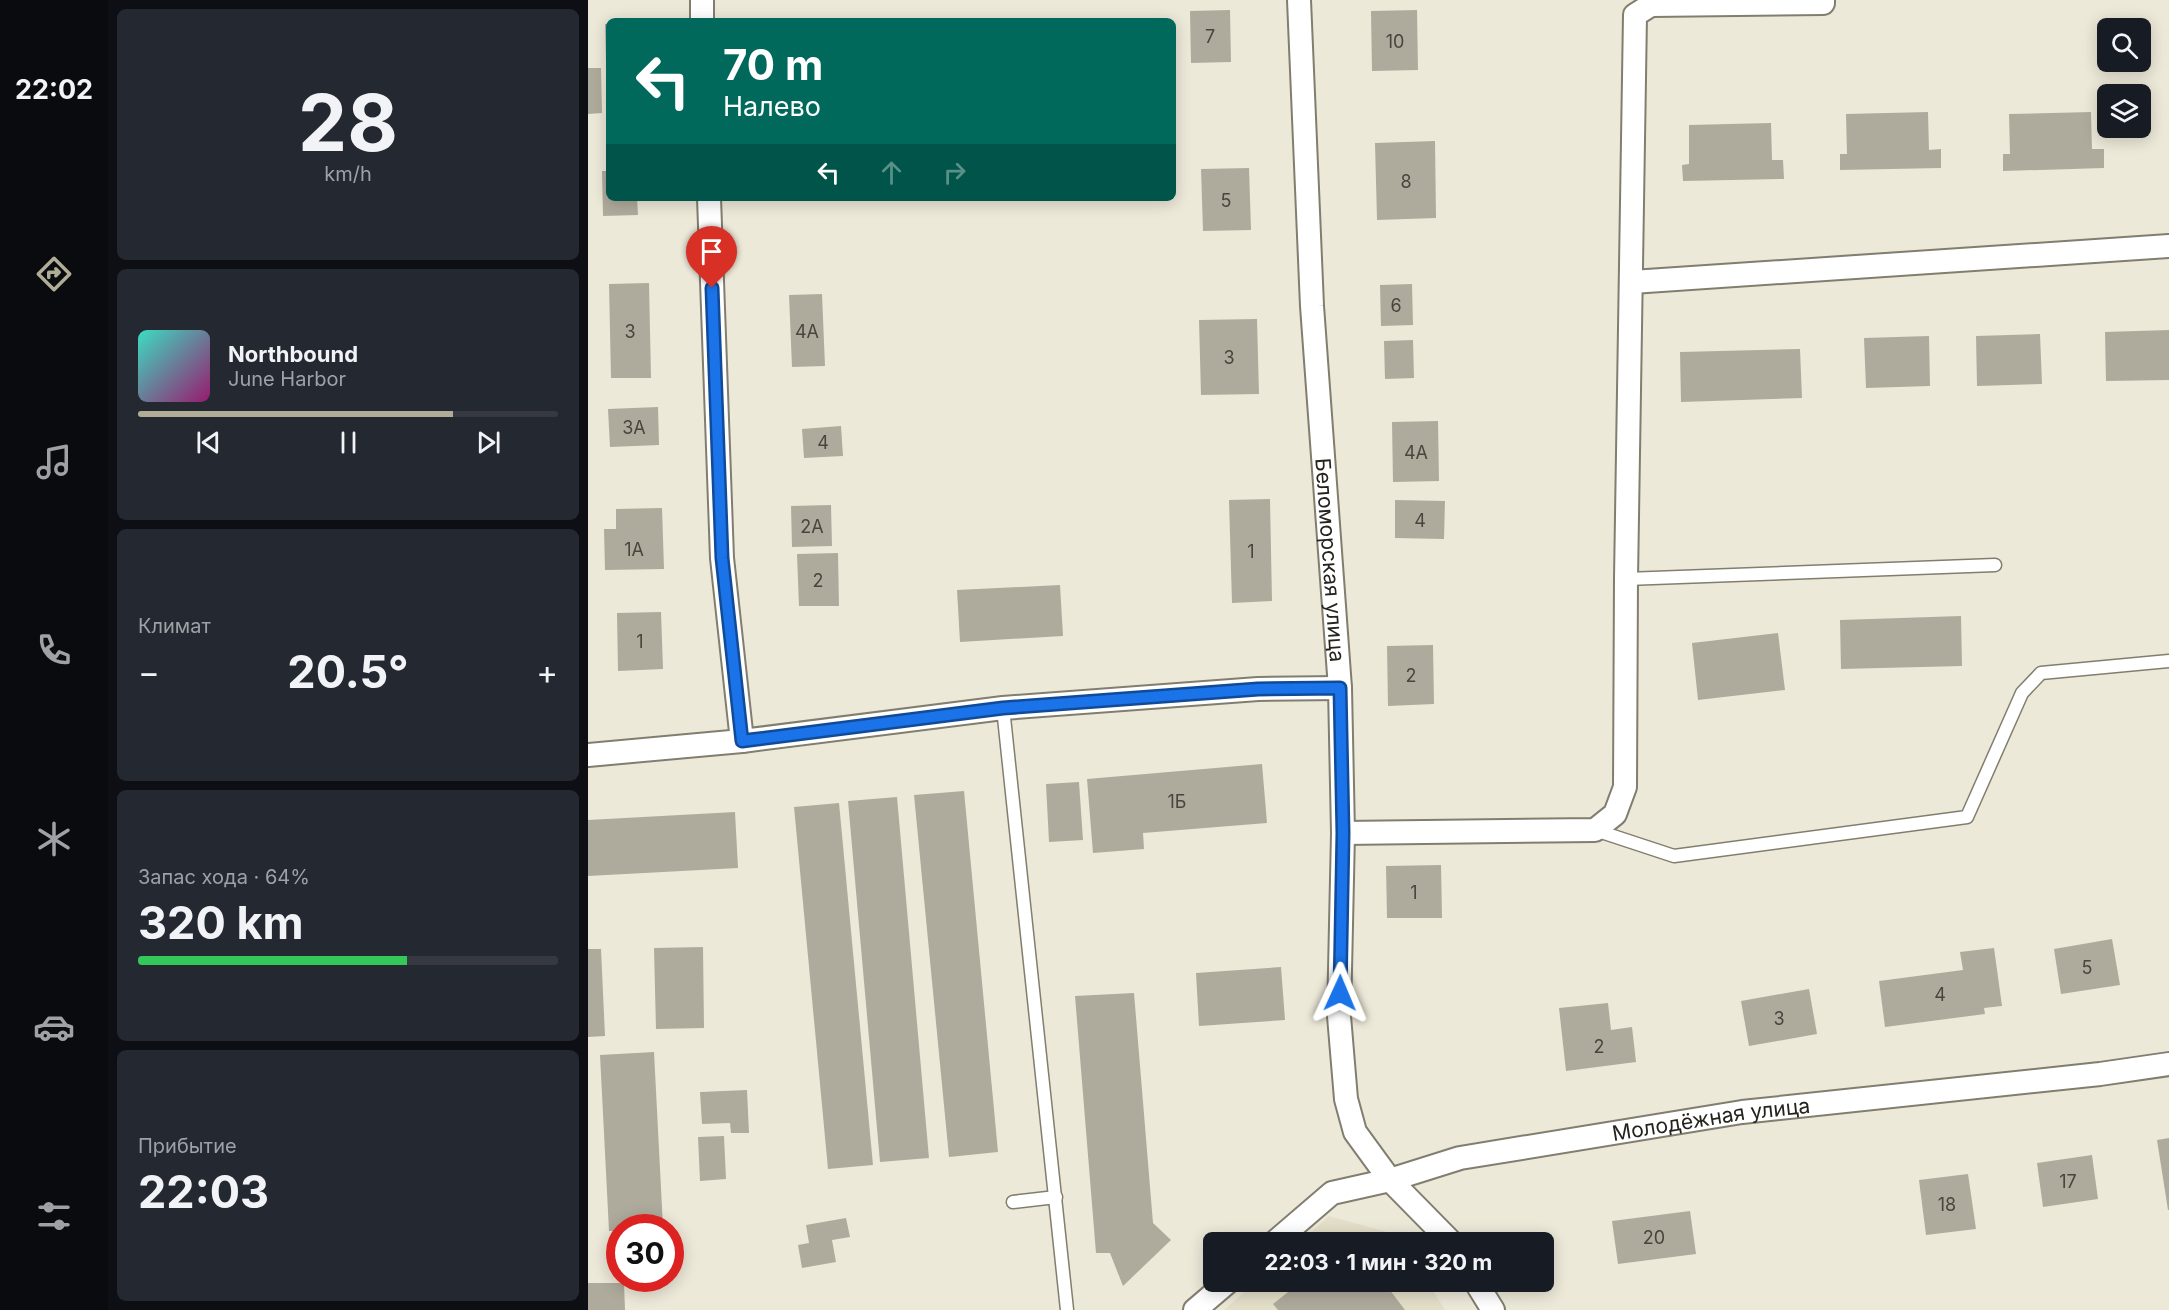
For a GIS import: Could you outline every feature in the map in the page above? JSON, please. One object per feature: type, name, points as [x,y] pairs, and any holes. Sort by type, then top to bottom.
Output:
[{"type":"street","points":[[702,0],[702,18]]},
{"type":"street","name":"Беломорская улица","points":[[1299,0],[1312,306],[1340,688],[1343,833],[1339,1016],[1346,1099],[1355,1132],[1390,1180],[1441,1232]]},
{"type":"street","points":[[1343,833],[1595,830],[1615,814],[1625,787],[1635,15],[1651,5],[1822,3],[1823,0]]},
{"type":"street","points":[[709,201],[722,558],[742,741]]},
{"type":"street","points":[[1632,282],[2169,246]]},
{"type":"street","points":[[588,755],[742,741],[1003,708],[1258,689],[1340,688]]},
{"type":"street","name":"Молодёжная улица","points":[[1287,1232],[1332,1193],[1390,1180],[1460,1158],[1742,1112],[2100,1074],[2169,1064]]},
{"type":"street","points":[[1195,1310],[1216,1292]]},
{"type":"street","points":[[1482,1292],[1493,1310]]},
{"type":"lane","points":[[1626,579],[1995,564]]},
{"type":"lane","points":[[1595,830],[1674,856],[1966,817],[2022,693],[2041,673],[2169,661]]},
{"type":"lane","points":[[1003,708],[1067,1310]]},
{"type":"lane","points":[[1013,1202],[1056,1197]]},
{"type":"shaded area","points":[[1329,1216],[1387,1232],[1311,1232]]},
{"type":"shaded area","points":[[1244,1292],[1434,1292],[1445,1310],[1224,1310]]},
{"type":"building","points":[[1230,10],[1231,62],[1191,63],[1190,11]]},
{"type":"building","points":[[1417,10],[1418,70],[1372,71],[1371,11]]},
{"type":"building","points":[[588,68],[601,68],[602,113],[588,114]]},
{"type":"building","points":[[1928,112],[1929,150],[1941,149],[1941,168],[1840,170],[1840,154],[1847,154],[1846,114]]},
{"type":"building","points":[[2091,112],[2092,149],[2104,149],[2104,168],[2003,171],[2003,154],[2010,154],[2009,114]]},
{"type":"building","points":[[1771,123],[1772,160],[1783,160],[1784,179],[1683,181],[1682,165],[1689,164],[1689,125]]},
{"type":"building","points":[[1435,141],[1436,218],[1377,220],[1375,143]]},
{"type":"building","points":[[1249,168],[1251,230],[1203,231],[1201,169]]},
{"type":"building","points":[[602,171],[606,171],[606,201],[637,201],[638,215],[603,216]]},
{"type":"building","points":[[649,283],[651,378],[611,378],[609,284]]},
{"type":"building","points":[[1412,284],[1413,325],[1381,326],[1380,285]]},
{"type":"building","points":[[822,294],[825,366],[792,367],[789,295]]},
{"type":"building","points":[[1257,319],[1259,394],[1201,395],[1199,320]]},
{"type":"building","points":[[2169,330],[2169,380],[2106,381],[2105,332]]},
{"type":"building","points":[[2040,334],[2042,384],[1977,386],[1976,336]]},
{"type":"building","points":[[1929,336],[1930,386],[1866,388],[1864,338]]},
{"type":"building","points":[[1413,340],[1414,378],[1385,379],[1384,341]]},
{"type":"building","points":[[1800,349],[1802,398],[1681,402],[1680,352]]},
{"type":"building","points":[[658,407],[659,445],[610,447],[608,409]]},
{"type":"building","points":[[1438,421],[1439,481],[1393,482],[1392,422]]},
{"type":"building","points":[[841,426],[843,456],[804,458],[802,429]]},
{"type":"building","points":[[1270,499],[1272,601],[1232,603],[1229,500]]},
{"type":"building","points":[[1395,500],[1445,501],[1444,539],[1395,538]]},
{"type":"building","points":[[831,505],[832,546],[792,547],[791,506]]},
{"type":"building","points":[[662,508],[664,569],[605,570],[604,529],[616,529],[616,509]]},
{"type":"building","points":[[838,553],[839,606],[799,606],[797,554]]},
{"type":"building","points":[[1060,585],[1063,636],[960,642],[957,590]]},
{"type":"building","points":[[661,612],[663,669],[618,671],[617,613]]},
{"type":"building","points":[[1961,616],[1962,666],[1841,669],[1840,620]]},
{"type":"building","points":[[1778,633],[1785,690],[1698,700],[1692,643]]},
{"type":"building","points":[[1433,645],[1434,704],[1388,706],[1387,646]]},
{"type":"building","points":[[1262,764],[1267,823],[1143,833],[1144,849],[1093,853],[1087,779]]},
{"type":"building","points":[[1079,782],[1083,840],[1049,842],[1046,784]]},
{"type":"building","points":[[964,791],[998,1152],[949,1157],[914,795]]},
{"type":"building","points":[[897,797],[929,1158],[880,1162],[848,801]]},
{"type":"building","points":[[839,803],[873,1165],[828,1169],[794,807]]},
{"type":"building","points":[[735,812],[738,868],[588,876],[588,820]]},
{"type":"building","points":[[1441,865],[1442,918],[1387,918],[1386,866]]},
{"type":"building","points":[[2112,939],[2120,985],[2061,994],[2054,949]]},
{"type":"building","points":[[703,947],[704,1028],[656,1029],[654,948]]},
{"type":"building","points":[[1994,948],[2002,1006],[1984,1008],[1985,1014],[1885,1027],[1879,981],[1963,970],[1960,952]]},
{"type":"building","points":[[588,949],[601,949],[605,1036],[588,1037]]},
{"type":"building","points":[[1281,967],[1285,1020],[1199,1026],[1196,973]]},
{"type":"building","points":[[1809,989],[1817,1034],[1749,1046],[1741,1001]]},
{"type":"building","points":[[1134,993],[1153,1223],[1171,1240],[1123,1286],[1110,1253],[1096,1253],[1075,996]]},
{"type":"building","points":[[1608,1003],[1611,1030],[1632,1027],[1636,1062],[1566,1071],[1559,1008]]},
{"type":"building","points":[[654,1052],[662,1214],[608,1214],[600,1055]]},
{"type":"building","points":[[747,1090],[749,1133],[731,1133],[730,1123],[702,1124],[700,1092]]},
{"type":"building","points":[[724,1136],[726,1179],[700,1181],[698,1137]]},
{"type":"building","points":[[2169,1138],[2169,1210],[2168,1210],[2157,1140]]},
{"type":"building","points":[[2092,1155],[2098,1199],[2043,1207],[2037,1163]]},
{"type":"building","points":[[1968,1174],[1976,1229],[1926,1235],[1919,1180]]},
{"type":"building","points":[[1690,1211],[1696,1254],[1618,1264],[1612,1221]]},
{"type":"building","points":[[846,1218],[850,1237],[832,1240],[836,1262],[802,1268],[798,1245],[809,1243],[806,1225]]},
{"type":"building","points":[[588,1283],[606,1283],[606,1292],[624,1292],[625,1310],[588,1310]]},
{"type":"building","points":[[1288,1292],[1391,1292],[1405,1310],[1278,1310],[1273,1304]]},
{"type":"route","points":[[712,288],[722,558],[742,741],[1003,708],[1258,689],[1340,688],[1343,833],[1340,993]]}]
